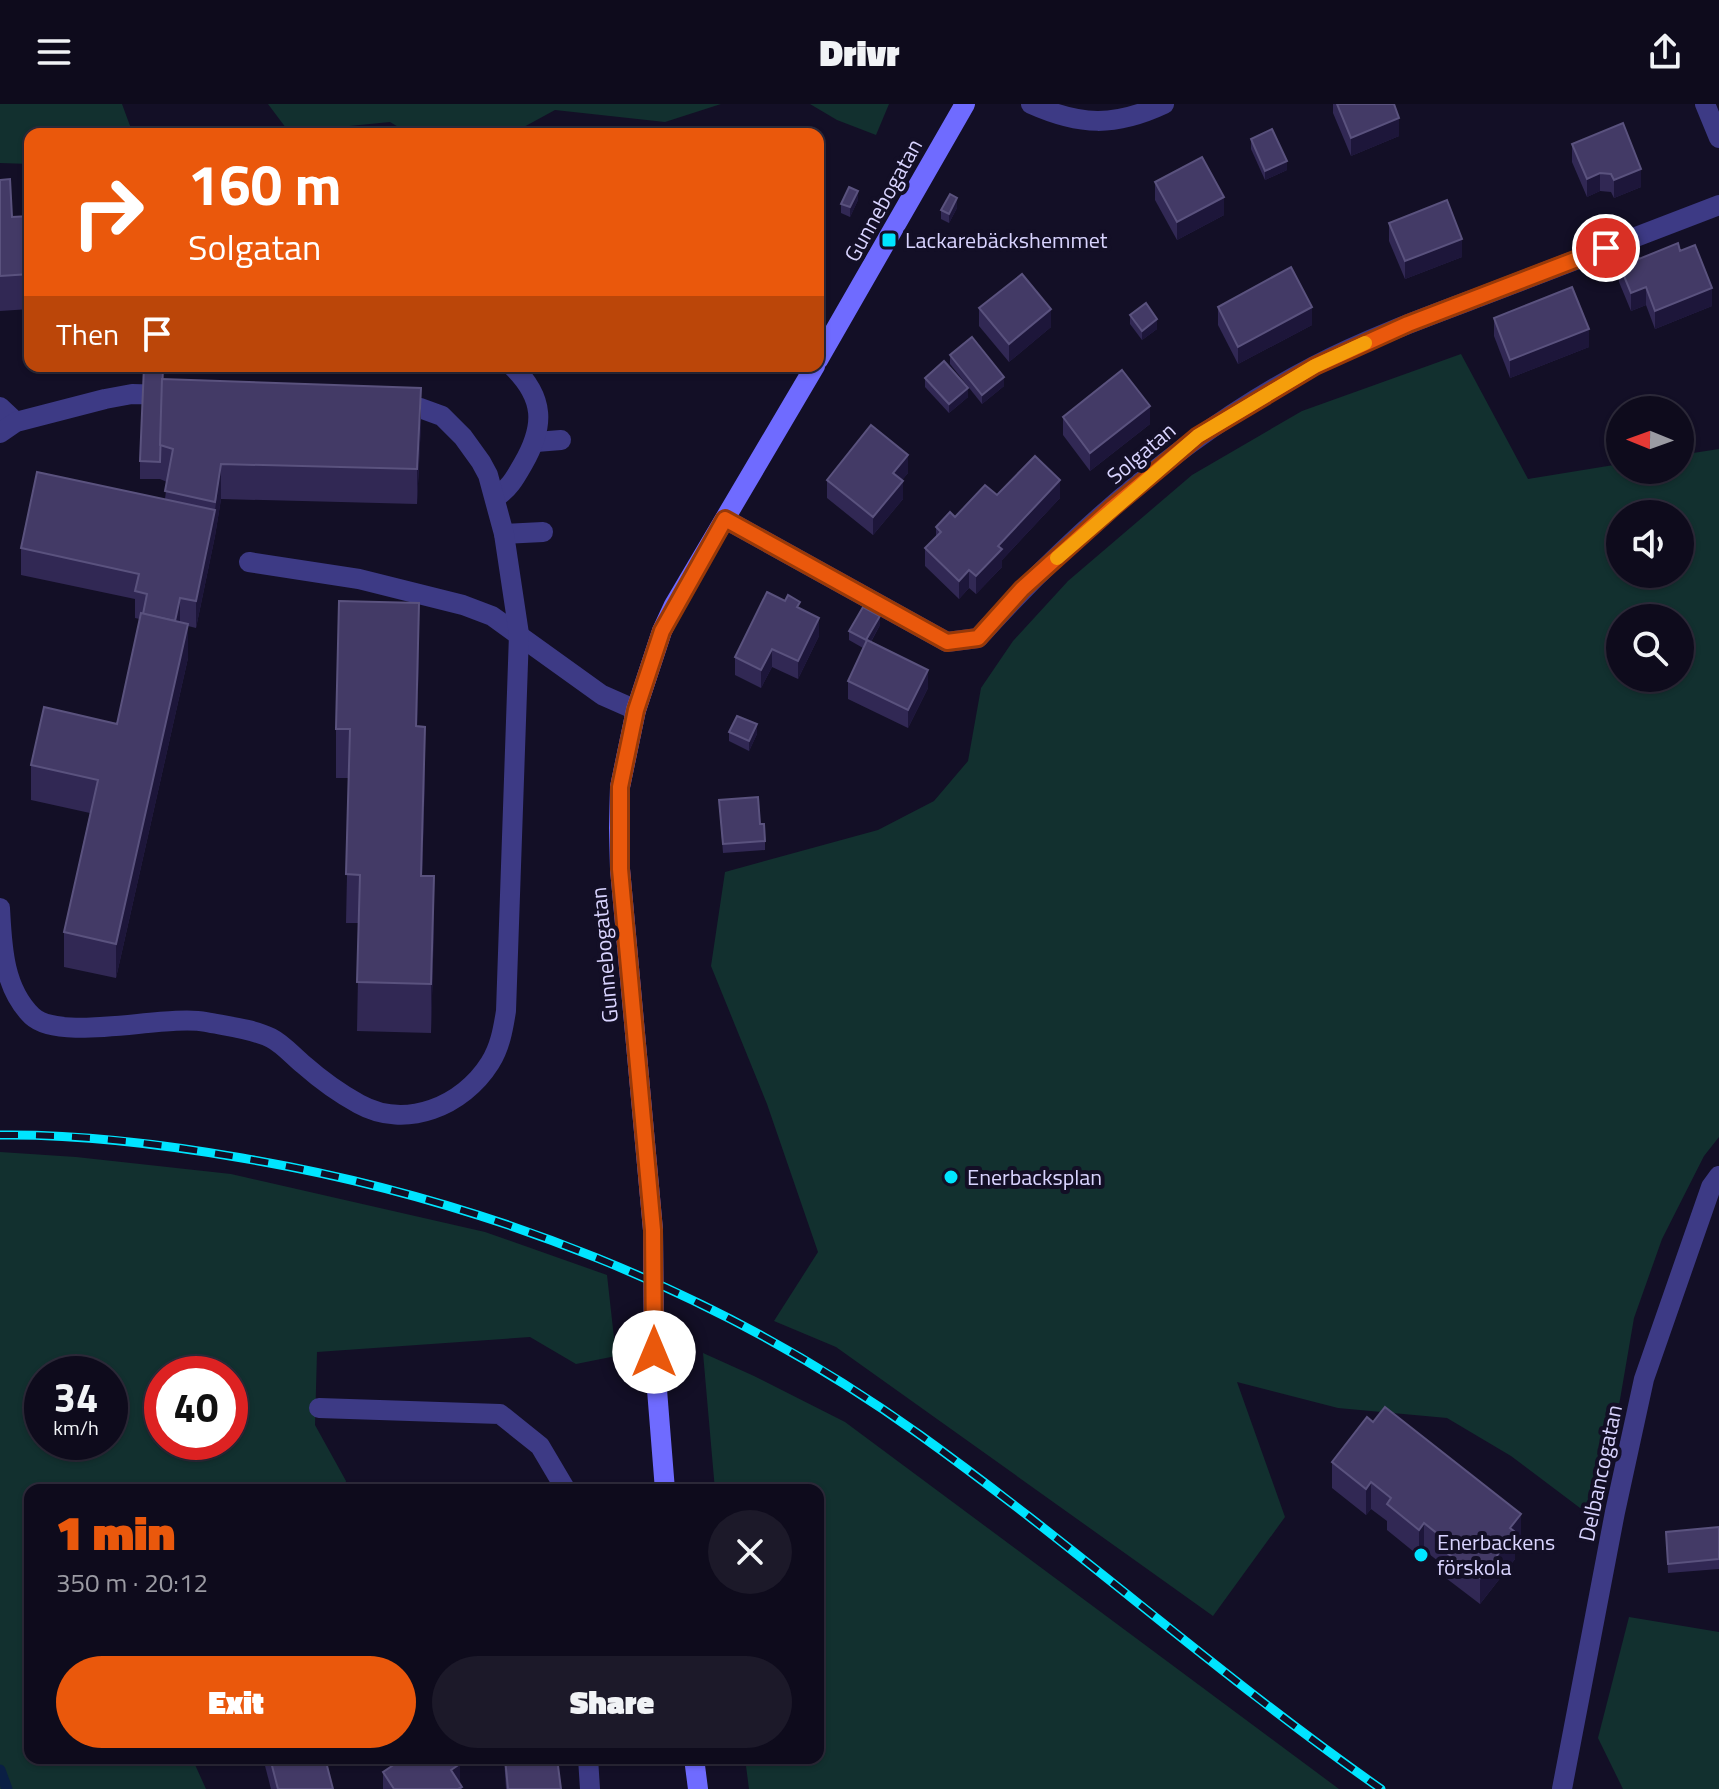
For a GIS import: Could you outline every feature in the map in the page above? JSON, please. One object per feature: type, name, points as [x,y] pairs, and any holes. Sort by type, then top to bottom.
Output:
[{"type":"street","name":"Gunnebogatan","points":[[824,350],[965,104]]},
{"type":"street","points":[[1031,104],[1059,117],[1083,122],[1125,118],[1164,104]]},
{"type":"street","points":[[1705,104],[1719,138]]},
{"type":"street","name":"Solgatan","points":[[725,519],[947,642],[978,638],[1022,589],[1198,436],[1315,366],[1408,324],[1719,205]]},
{"type":"street","points":[[495,498],[505,492],[514,480],[536,442],[539,420],[535,394],[517,372]]},
{"type":"street","name":"Gunnebogatan","points":[[665,1484],[654,1352],[653,1230],[620,869],[620,787],[636,710],[662,631],[811,372]]},
{"type":"street","points":[[0,407],[8,427],[132,394],[193,397]]},
{"type":"street","points":[[0,908],[2,958],[17,994],[34,1018],[63,1028],[201,1021],[271,1038],[318,1077],[361,1105],[386,1115],[425,1113],[451,1101],[474,1084],[491,1062],[501,1039],[506,1011],[519,634],[504,534],[481,462],[463,437],[442,416],[420,408],[380,404]]},
{"type":"street","points":[[536,442],[561,440]]},
{"type":"street","points":[[504,534],[543,532]]},
{"type":"street","points":[[249,562],[359,579],[463,605],[492,616],[602,695],[636,710]]},
{"type":"street","name":"Delbancogatan","points":[[1562,1789],[1644,1379],[1711,1187],[1719,1176]]},
{"type":"street","points":[[319,1408],[500,1414],[540,1446],[560,1484]]},
{"type":"street","points":[[588,1764],[590,1789]]},
{"type":"street","points":[[695,1764],[698,1789]]},
{"type":"green space","points":[[0,104],[122,104],[131,128],[24,128],[24,164],[0,163]]},
{"type":"green space","points":[[268,104],[721,104],[665,122],[555,110],[522,128],[400,128],[390,122],[329,128],[286,128]]},
{"type":"green space","points":[[810,104],[889,104],[876,135],[837,120]]},
{"type":"green space","points":[[1461,354],[1528,479],[1606,466],[1606,484],[1694,484],[1694,453],[1719,449],[1719,1137],[1704,1156],[1662,1239],[1634,1318],[1618,1411],[1592,1517],[1511,1456],[1447,1418],[1338,1408],[1237,1382],[1285,1517],[1213,1616],[836,1347],[774,1321],[818,1252],[767,1104],[711,966],[725,872],[878,830],[934,801],[968,761],[981,688],[1013,641],[1068,581],[1192,475],[1302,411]]},
{"type":"green space","points":[[0,1152],[231,1174],[485,1232],[607,1275],[616,1356],[576,1364],[530,1337],[317,1352],[315,1425],[345,1484],[24,1484],[24,1764],[195,1764],[206,1789],[0,1789]]},
{"type":"green space","points":[[703,1353],[845,1422],[1339,1789],[749,1789],[746,1764],[824,1764],[824,1484],[714,1484]]},
{"type":"green space","points":[[1629,1617],[1719,1632],[1719,1789],[1623,1789],[1598,1738]]},
{"type":"building","points":[[1337,104],[1394,104],[1399,118],[1351,138]]},
{"type":"building","points":[[1623,123],[1641,169],[1614,180],[1611,174],[1600,173],[1587,179],[1572,144]]},
{"type":"building","points":[[1272,129],[1287,161],[1265,171],[1251,139]]},
{"type":"building","points":[[1202,157],[1224,197],[1177,222],[1155,182]]},
{"type":"building","points":[[10,179],[12,217],[24,216],[24,274],[0,276],[0,180]]},
{"type":"building","points":[[849,187],[858,191],[850,207],[841,204]]},
{"type":"building","points":[[950,194],[957,198],[949,214],[941,210]]},
{"type":"building","points":[[1447,200],[1462,239],[1405,261],[1389,223]]},
{"type":"building","points":[[1678,243],[1680,251],[1695,245],[1712,288],[1655,311],[1646,287],[1631,293],[1619,264]]},
{"type":"building","points":[[1291,267],[1312,307],[1238,347],[1218,307]]},
{"type":"building","points":[[1022,274],[1051,309],[1009,344],[979,308]]},
{"type":"building","points":[[1572,287],[1589,329],[1510,360],[1494,318]]},
{"type":"building","points":[[1146,303],[1157,319],[1142,331],[1130,315]]},
{"type":"building","points":[[972,337],[1004,377],[982,395],[950,355]]},
{"type":"building","points":[[944,361],[968,388],[949,404],[925,378]]},
{"type":"building","points":[[1122,370],[1150,406],[1090,453],[1063,417]]},
{"type":"building","points":[[144,372],[163,372],[160,462],[140,461]]},
{"type":"building","points":[[162,379],[421,388],[417,469],[221,464],[215,502],[165,491],[173,449],[160,445]]},
{"type":"building","points":[[871,425],[908,455],[893,473],[903,481],[873,517],[827,480]]},
{"type":"building","points":[[1035,456],[1060,480],[998,546],[1002,549],[976,576],[969,570],[959,581],[925,548],[941,532],[936,527],[950,512],[955,517],[985,485],[997,495]]},
{"type":"building","points":[[37,472],[215,510],[196,601],[180,598],[175,621],[143,614],[147,594],[135,591],[139,574],[21,548]]},
{"type":"building","points":[[767,592],[785,601],[788,595],[800,602],[797,607],[819,618],[798,661],[772,649],[761,670],[735,657]]},
{"type":"building","points":[[339,601],[419,603],[416,726],[425,727],[421,876],[434,876],[431,984],[357,982],[360,875],[346,874],[350,729],[336,729]]},
{"type":"building","points":[[863,607],[880,616],[866,640],[849,631]]},
{"type":"building","points":[[141,613],[188,624],[116,944],[64,932],[98,780],[31,765],[44,707],[117,724]]},
{"type":"building","points":[[867,640],[928,670],[908,710],[848,681]]},
{"type":"building","points":[[737,716],[757,724],[749,741],[729,732]]},
{"type":"building","points":[[758,797],[765,841],[723,844],[719,800]]},
{"type":"building","points":[[1385,1407],[1521,1514],[1510,1528],[1515,1532],[1480,1578],[1438,1546],[1444,1539],[1424,1523],[1419,1530],[1387,1504],[1391,1498],[1371,1482],[1366,1489],[1332,1462],[1367,1417],[1373,1422]]},
{"type":"building","points":[[1719,1527],[1719,1559],[1668,1564],[1666,1532]]},
{"type":"building","points":[[272,1764],[327,1764],[333,1789],[278,1789]]},
{"type":"building","points":[[395,1764],[460,1764],[451,1770],[462,1787],[394,1789],[383,1772]]},
{"type":"building","points":[[506,1764],[558,1764],[561,1789],[508,1789]]},
{"type":"waterway","points":[[0,1770],[7,1789]]},
{"type":"railway","points":[[0,1135],[61,1136],[152,1144],[332,1176],[422,1198],[510,1226],[597,1258],[681,1295],[764,1337],[843,1383],[920,1435],[1036,1522],[1264,1703],[1381,1789]]},
{"type":"slow traffic","points":[[1057,558],[1198,436],[1315,366],[1365,343]]},
{"type":"place","name":"Lackarebäckshemmet","points":[[889,240]]},
{"type":"place","name":"Enerbacksplan","points":[[951,1177]]},
{"type":"place","name":"Enerbackens förskola","points":[[1421,1555]]},
{"type":"route","points":[[654,1352],[653,1230],[620,869],[620,787],[636,710],[662,631],[725,519],[947,642],[978,638],[1022,589],[1198,436],[1315,366],[1408,324],[1606,248]]}]
